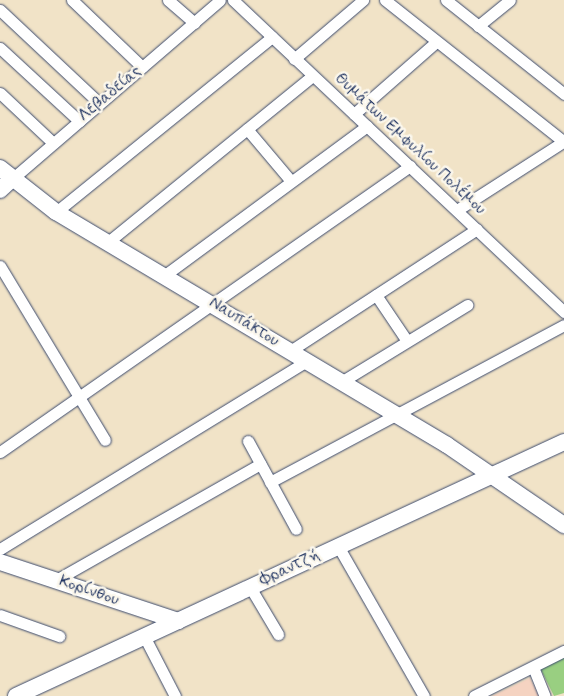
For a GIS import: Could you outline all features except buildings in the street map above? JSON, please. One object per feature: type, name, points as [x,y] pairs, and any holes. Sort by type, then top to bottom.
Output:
[{"type":"main road","name":"Ναυπάκτου","points":[[0,168],[6,185],[108,242],[397,415],[490,475],[564,526]]},
{"type":"main road","name":"Φραντζή","points":[[16,696],[564,442]]},
{"type":"main road","name":"Κορίνθου","points":[[0,562],[178,621]]},
{"type":"street","points":[[72,0],[142,67]]},
{"type":"street","points":[[168,0],[194,23]]},
{"type":"street","name":"Λεβαδείας","points":[[6,185],[53,142],[220,0]]},
{"type":"street","name":"Θυμάτων Εμφυλίου Πολέμου","points":[[233,0],[563,309]]},
{"type":"street","points":[[294,59],[363,0]]},
{"type":"street","points":[[385,0],[563,142],[458,210]]},
{"type":"street","points":[[446,0],[564,94]]},
{"type":"street","points":[[478,26],[510,0]]},
{"type":"street","points":[[0,10],[99,103]]},
{"type":"street","points":[[56,212],[272,37]]},
{"type":"street","points":[[354,114],[436,42]]},
{"type":"street","points":[[0,48],[79,120]]},
{"type":"street","points":[[108,242],[312,76]]},
{"type":"street","points":[[0,93],[53,142]]},
{"type":"street","points":[[164,275],[367,126]]},
{"type":"street","points":[[247,129],[291,181]]},
{"type":"street","points":[[0,452],[210,302],[410,166]]},
{"type":"street","points":[[290,351],[477,229]]},
{"type":"street","points":[[0,266],[105,440]]},
{"type":"street","points":[[376,295],[407,341]]},
{"type":"street","points":[[341,382],[467,305]]},
{"type":"street","points":[[270,482],[564,325]]},
{"type":"street","points":[[0,549],[307,361]]},
{"type":"street","points":[[248,441],[296,529]]},
{"type":"street","points":[[56,580],[260,464]]},
{"type":"street","points":[[338,546],[424,696]]},
{"type":"street","points":[[250,587],[278,634]]},
{"type":"street","points":[[0,615],[59,636]]},
{"type":"street","points":[[144,636],[175,696]]},
{"type":"street","points":[[474,696],[564,651]]},
{"type":"street","points":[[533,667],[545,696]]},
{"type":"shaded area","points":[[530,678],[539,696],[492,696]]},
{"type":"green space","points":[[564,652],[564,693],[554,696],[538,664]]}]
